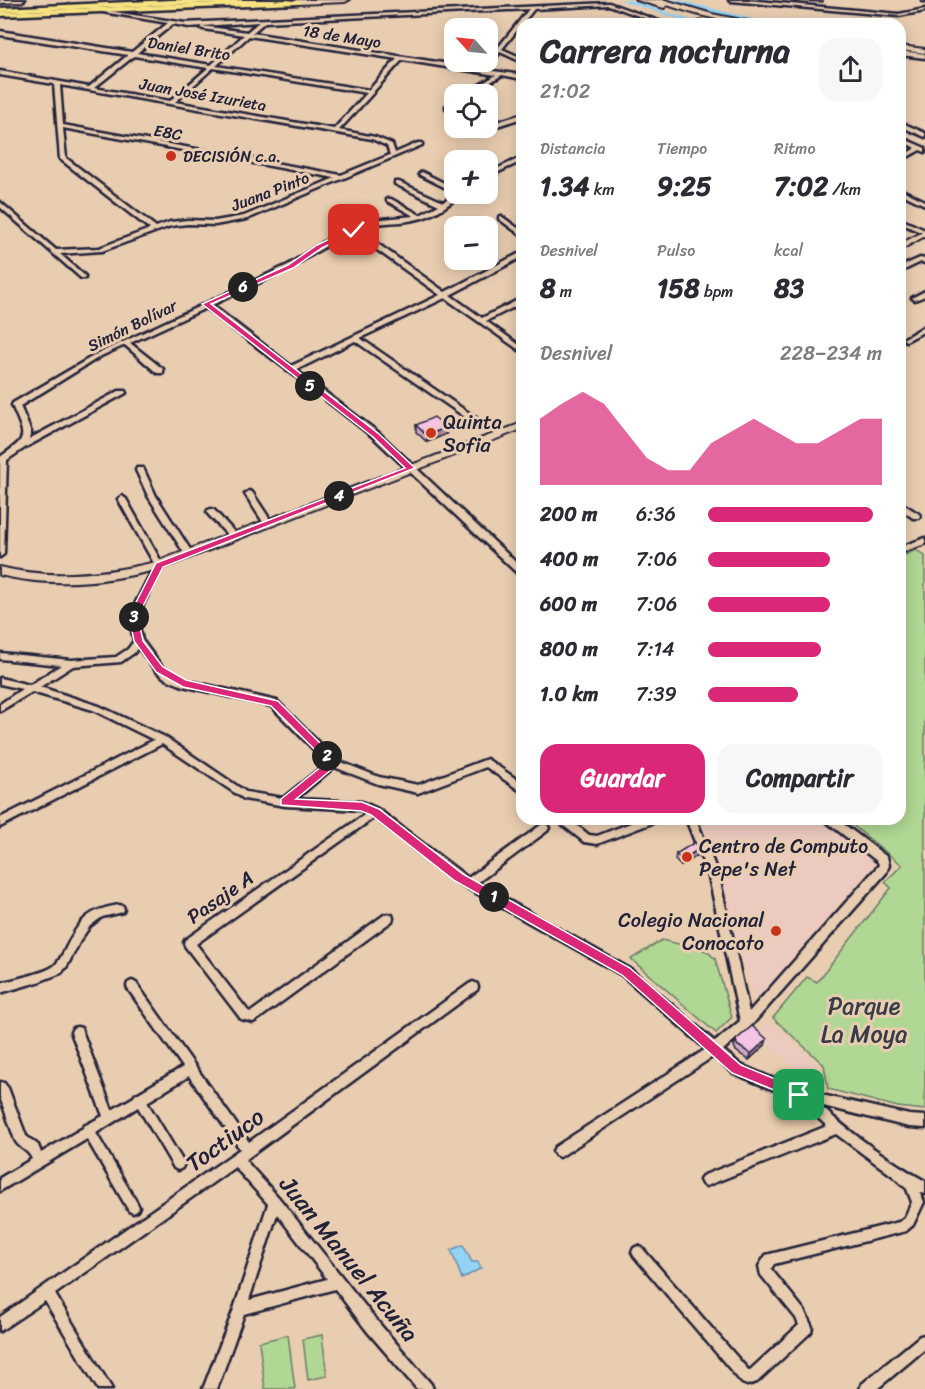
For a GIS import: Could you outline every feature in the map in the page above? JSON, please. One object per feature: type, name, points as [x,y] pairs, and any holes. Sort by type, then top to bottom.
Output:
[{"type":"main road","points":[[0,3],[21,0]]},
{"type":"main road","points":[[0,3],[120,0]]},
{"type":"main road","points":[[0,12],[226,0]]},
{"type":"main road","points":[[217,5],[272,0]]},
{"type":"main road","points":[[0,12],[345,0]]},
{"type":"main road","points":[[640,0],[710,18]]},
{"type":"main road","points":[[657,0],[723,18]]},
{"type":"main road","points":[[906,47],[925,49]]},
{"type":"street","points":[[731,0],[899,15],[925,11]]},
{"type":"street","points":[[186,24],[611,4],[649,18]]},
{"type":"street","points":[[159,7],[156,14],[159,20]]},
{"type":"street","points":[[525,18],[533,7]]},
{"type":"street","points":[[498,9],[515,14],[520,18]]},
{"type":"street","name":"18 de Mayo","points":[[97,10],[444,65]]},
{"type":"street","points":[[172,102],[264,20]]},
{"type":"street","points":[[91,88],[172,22]]},
{"type":"street","points":[[516,29],[499,50],[516,57]]},
{"type":"street","name":"Daniel Brito","points":[[0,33],[372,92]]},
{"type":"street","points":[[906,54],[925,56]]},
{"type":"street","points":[[336,130],[400,59]]},
{"type":"street","name":"18 de Mayo","points":[[488,72],[516,76]]},
{"type":"street","name":"Juan José Izurieta","points":[[0,73],[336,130],[385,141],[390,145],[392,154]]},
{"type":"street","points":[[484,84],[501,74]]},
{"type":"street","points":[[57,82],[63,159],[154,229]]},
{"type":"street","points":[[498,124],[516,118]]},
{"type":"street","name":"E8C","points":[[62,126],[340,177]]},
{"type":"street","points":[[906,127],[925,135]]},
{"type":"street","points":[[906,142],[923,149]]},
{"type":"street","name":"Juana Pinto","points":[[55,252],[100,250],[154,229],[188,222],[215,224],[245,218],[420,144]]},
{"type":"street","points":[[906,156],[923,149]]},
{"type":"street","points":[[498,171],[516,163]]},
{"type":"street","points":[[422,174],[444,185]]},
{"type":"street","points":[[397,183],[443,204]]},
{"type":"street","points":[[906,194],[925,203]]},
{"type":"street","points":[[389,200],[420,217]]},
{"type":"street","points":[[0,204],[83,277]]},
{"type":"street","name":"Simón Bolívar","points":[[23,445],[27,432],[16,405],[99,355],[290,267],[319,247],[354,230],[371,223],[420,217],[443,204]]},
{"type":"street","points":[[501,218],[516,229]]},
{"type":"street","points":[[906,224],[925,232]]},
{"type":"street","points":[[354,230],[443,296],[516,346]]},
{"type":"street","points":[[906,244],[925,232]]},
{"type":"street","points":[[289,370],[443,296],[516,257]]},
{"type":"street","points":[[906,267],[920,260],[925,261]]},
{"type":"street","points":[[915,298],[925,293]]},
{"type":"street","points":[[481,321],[516,303]]},
{"type":"street","points":[[206,304],[376,435],[516,567]]},
{"type":"street","points":[[906,339],[925,328]]},
{"type":"street","points":[[356,338],[481,424]]},
{"type":"street","points":[[125,342],[160,371]]},
{"type":"street","points":[[0,554],[2,460],[23,445],[123,393]]},
{"type":"street","points":[[0,571],[16,575],[61,578],[101,575],[159,565],[516,428]]},
{"type":"street","points":[[140,470],[152,496],[189,554]]},
{"type":"street","points":[[249,494],[268,524]]},
{"type":"street","points":[[122,499],[159,565]]},
{"type":"street","points":[[906,509],[916,516]]},
{"type":"street","points":[[211,512],[234,537]]},
{"type":"street","points":[[906,548],[925,541]]},
{"type":"street","points":[[159,565],[134,616],[138,641],[159,669],[183,683],[274,703],[333,763],[378,780],[418,789],[487,763],[516,784]]},
{"type":"street","points":[[0,656],[71,663],[118,660],[131,651],[138,641]]},
{"type":"street","points":[[0,708],[71,663]]},
{"type":"street","points":[[0,681],[96,708],[162,740],[244,795],[285,802],[362,807],[375,812],[469,883],[626,972],[737,1069],[799,1095],[909,1121],[925,1122]]},
{"type":"street","points":[[0,823],[162,740]]},
{"type":"street","points":[[285,802],[333,763]]},
{"type":"street","name":"Pasaje A","points":[[375,812],[189,943],[245,1016],[254,1017],[388,918]]},
{"type":"street","points":[[570,825],[587,839],[597,840],[636,825]]},
{"type":"street","points":[[694,825],[714,877],[746,1023]]},
{"type":"street","points":[[559,1151],[714,1050],[746,1023],[882,870],[883,860],[838,825]]},
{"type":"street","points":[[469,883],[544,828]]},
{"type":"street","points":[[0,988],[57,970],[64,963],[80,928],[87,920],[105,911],[119,909]]},
{"type":"street","points":[[132,986],[189,1070],[248,1150]]},
{"type":"street","name":"Toctiuco","points":[[0,1325],[237,1159],[473,987]]},
{"type":"street","points":[[76,1032],[109,1117]]},
{"type":"street","points":[[0,1185],[189,1070]]},
{"type":"street","points":[[0,1087],[4,1092],[21,1140],[34,1149],[39,1162]]},
{"type":"street","points":[[638,1252],[747,1378],[752,1377],[806,1327],[800,1314],[769,1278],[765,1271],[767,1262],[770,1259],[902,1227],[909,1221],[918,1202],[912,1185],[836,1128],[799,1095]]},
{"type":"street","points":[[139,1099],[178,1164]]},
{"type":"street","points":[[706,1180],[836,1128]]},
{"type":"street","points":[[88,1130],[133,1207]]},
{"type":"street","name":"Juan Manuel Acuña","points":[[237,1159],[275,1202],[419,1386]]},
{"type":"street","points":[[898,1173],[925,1188]]},
{"type":"street","points":[[210,1389],[240,1309],[275,1202]]},
{"type":"street","points":[[240,1309],[338,1282]]},
{"type":"street","points":[[47,1293],[105,1389]]},
{"type":"street","points":[[867,1389],[925,1341]]},
{"type":"shaded area","name":"Colegio Nacional Conocoto","points":[[703,825],[827,825],[876,863],[756,1000]]},
{"type":"shaded area","points":[[770,1022],[817,1065],[804,1077],[757,1033]]},
{"type":"green space","name":"Parque La Moya","points":[[916,550],[925,556],[925,1110],[898,1107],[828,1089],[824,1065],[773,1018],[807,977],[817,982],[891,888],[885,882],[902,865],[852,825],[906,825],[906,554]]},
{"type":"green space","points":[[662,940],[707,951],[715,959],[732,1017],[716,1033],[631,959]]},
{"type":"green space","points":[[288,1335],[295,1389],[265,1389],[259,1342]]},
{"type":"green space","points":[[322,1335],[327,1376],[308,1380],[303,1339]]},
{"type":"water","points":[[463,1245],[472,1262],[478,1262],[481,1268],[462,1279],[451,1250]]},
{"type":"building","points":[[434,417],[446,427],[427,436],[416,425]]},
{"type":"building","points":[[695,842],[699,849],[682,860],[676,854]]},
{"type":"building","points":[[752,1026],[767,1039],[751,1054],[737,1045],[736,1040]]},
{"type":"waterway","points":[[623,0],[681,18]]},
{"type":"waterway","points":[[667,0],[731,18]]},
{"type":"place","name":"DECISIÓN c.a.","points":[[171,156]]},
{"type":"place","name":"Quinta Sofia","points":[[431,433]]},
{"type":"place","name":"Centro de Computo Pepe's Net","points":[[687,857]]},
{"type":"place","name":"Colegio Nacional Conocoto","points":[[776,931]]},
{"type":"route","points":[[354,230],[319,247],[290,267],[206,304],[376,435],[411,468],[159,565],[134,616],[138,641],[159,669],[169,677],[183,683],[264,700],[279,706],[333,763],[285,802],[362,807],[375,812],[459,878],[626,972],[737,1069],[799,1095]]}]
